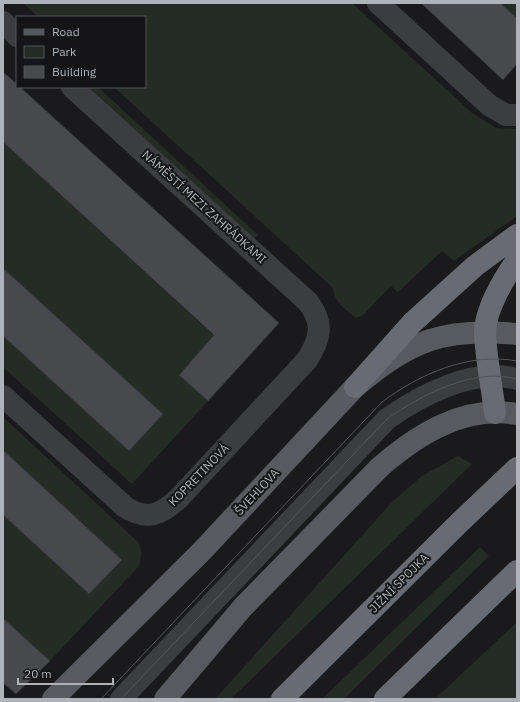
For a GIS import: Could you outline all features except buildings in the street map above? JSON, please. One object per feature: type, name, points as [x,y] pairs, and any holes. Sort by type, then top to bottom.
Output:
[{"type":"highway","points":[[356,387],[412,322],[475,266],[517,235]]},
{"type":"highway","points":[[495,413],[485,332],[493,301],[506,275],[517,260]]},
{"type":"highway","name":"JIŽNÍ SPOJKA","points":[[282,699],[459,523],[517,468]]},
{"type":"highway","points":[[385,699],[514,574]]},
{"type":"main road","name":"ŠVEHLOVA","points":[[54,699],[202,550],[356,387],[386,362],[419,344],[457,332],[517,334]]},
{"type":"main road","points":[[165,699],[183,680],[243,607],[380,467],[417,438],[441,425],[466,416],[495,413],[517,414]]},
{"type":"street","points":[[378,3],[489,106],[506,115],[515,115]]},
{"type":"street","points":[[3,22],[16,35]]},
{"type":"street","name":"NÁMĚSTÍ MEZI ZAHRÁDKAMI","points":[[73,88],[308,302],[316,312],[319,335]]},
{"type":"street","name":"KOPRETINOVÁ","points":[[3,396],[125,507],[141,515],[155,514],[164,510],[179,498],[307,360],[315,348],[319,335]]},
{"type":"street","points":[[121,699],[388,419],[408,404],[430,392],[470,380],[508,377],[517,379]]},
{"type":"green space","points":[[23,3],[352,3],[472,113],[496,128],[517,129],[517,216],[454,261],[442,251],[398,292],[391,286],[363,315],[356,318],[338,301],[335,297],[333,288],[115,88],[146,88],[146,16],[37,16]]},
{"type":"green space","points":[[500,3],[517,3],[517,18]]},
{"type":"green space","points":[[90,88],[99,88],[258,235],[254,240]]},
{"type":"green space","points":[[3,142],[224,345],[200,372],[189,363],[179,374],[208,401],[132,484],[3,367]]},
{"type":"green space","points":[[3,417],[138,542],[141,549],[141,557],[138,567],[50,661],[3,619],[3,515],[89,594],[122,560],[3,450]]},
{"type":"green space","points":[[458,456],[472,464],[231,699],[215,699],[393,501],[422,476]]},
{"type":"green space","points":[[480,547],[489,556],[344,699],[322,699]]},
{"type":"green space","points":[[517,622],[517,699],[435,699]]},
{"type":"tram line","points":[[101,699],[382,402],[428,374],[445,368],[481,360],[499,359],[517,361]]},
{"type":"tram line","points":[[121,699],[387,419],[432,393],[466,380],[500,376],[517,379]]}]
